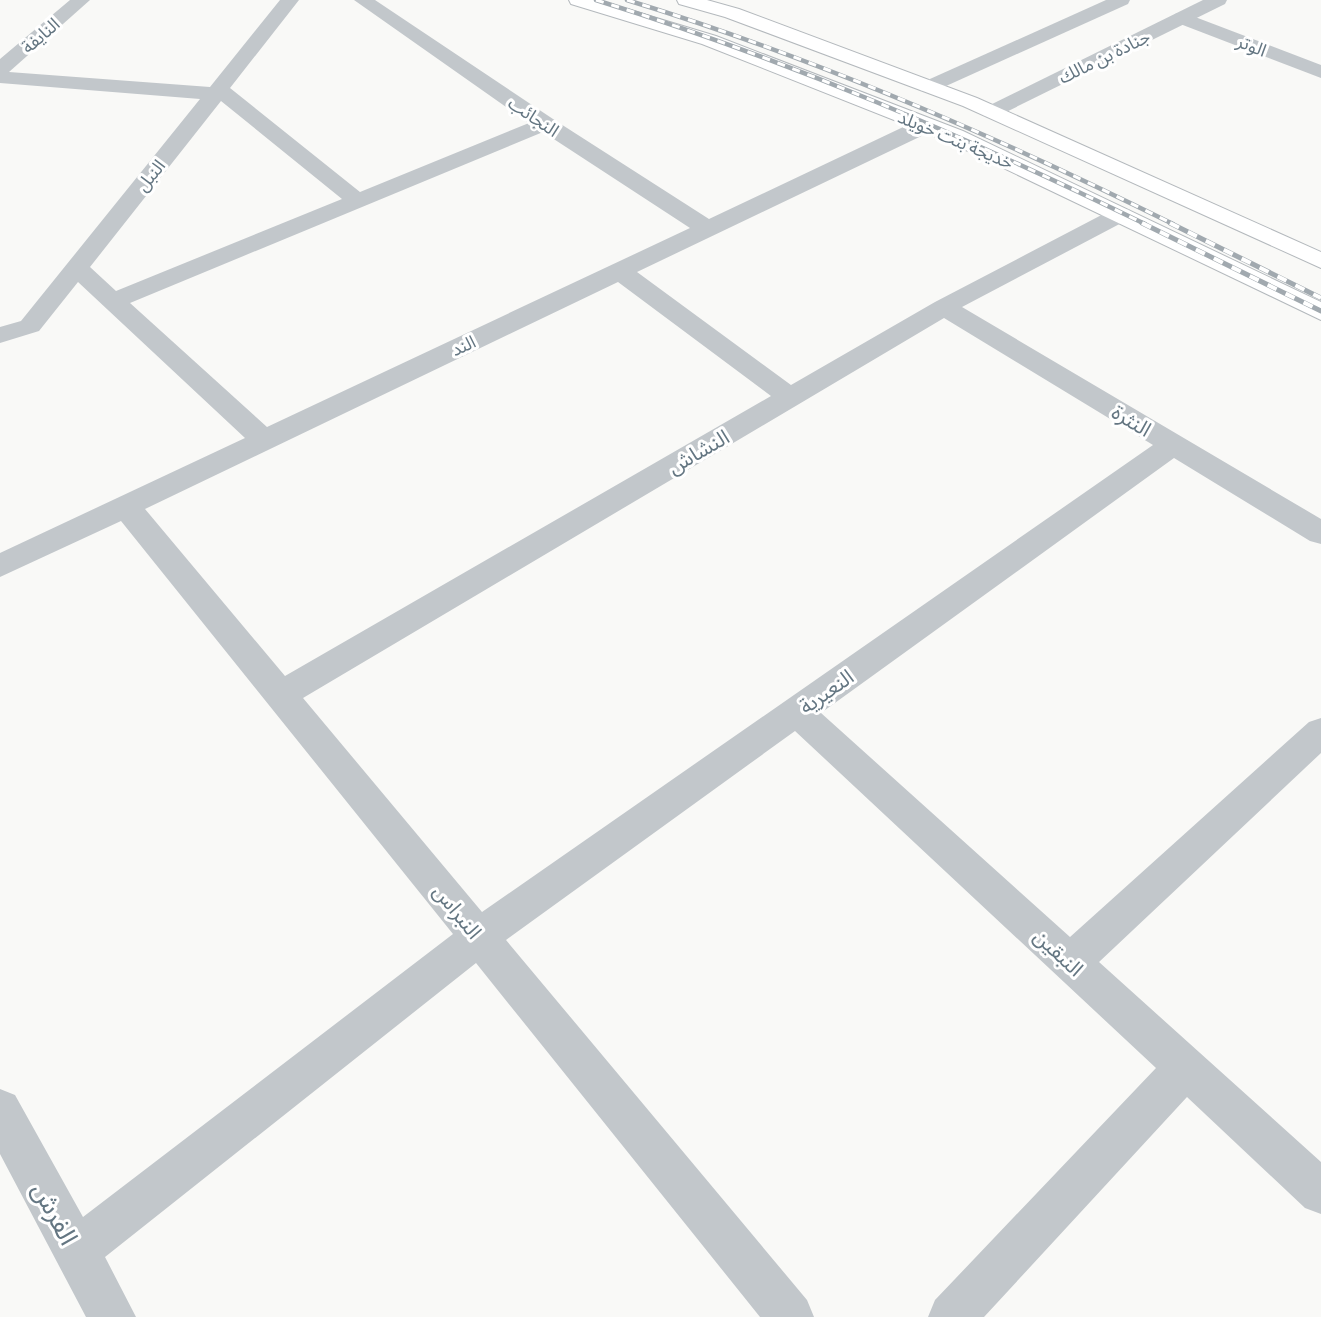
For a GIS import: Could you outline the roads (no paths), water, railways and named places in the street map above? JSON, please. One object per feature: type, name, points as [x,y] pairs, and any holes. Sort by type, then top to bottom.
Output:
[{"type":"main road","name":"خديجة بنت خويلد","points":[[578,0],[709,40],[926,125],[1120,214],[1321,312]]},
{"type":"main road","name":"خديجة بنت خويلد","points":[[686,0],[732,13],[991,112],[1321,261]]},
{"type":"street","name":"النايفة","points":[[0,69],[81,0]]},
{"type":"street","name":"النبل","points":[[0,335],[30,326],[290,0]]},
{"type":"street","name":"النجائب","points":[[363,0],[545,124],[708,229]]},
{"type":"street","points":[[928,87],[1121,0]]},
{"type":"street","name":"جنادة بن مالك","points":[[991,112],[1218,0]]},
{"type":"street","name":"الوتر","points":[[1182,18],[1321,72]]},
{"type":"street","points":[[0,77],[217,92],[358,201]]},
{"type":"street","points":[[113,301],[545,124]]},
{"type":"street","name":"الند","points":[[0,566],[926,125]]},
{"type":"street","name":"النشاش","points":[[281,695],[944,307],[1120,214]]},
{"type":"street","points":[[76,268],[264,440]]},
{"type":"street","points":[[619,271],[790,397]]},
{"type":"street","name":"النثرة","points":[[944,307],[1321,533]]},
{"type":"street","name":"النعيرية","points":[[76,1251],[479,937],[1173,445]]},
{"type":"street","name":"النبراس","points":[[126,506],[790,1317]]},
{"type":"street","name":"النبقين","points":[[797,712],[1321,1192]]},
{"type":"street","points":[[1071,962],[1321,732]]},
{"type":"street","points":[[951,1317],[1185,1068]]},
{"type":"street","name":"الفرش","points":[[0,1110],[112,1317]]},
{"type":"railway","points":[[596,0],[807,74],[943,130],[1145,224]]},
{"type":"railway","points":[[627,0],[836,73],[1040,160],[1173,224]]},
{"type":"railway","points":[[1142,223],[1321,311]]},
{"type":"railway","points":[[1170,223],[1321,298]]}]
